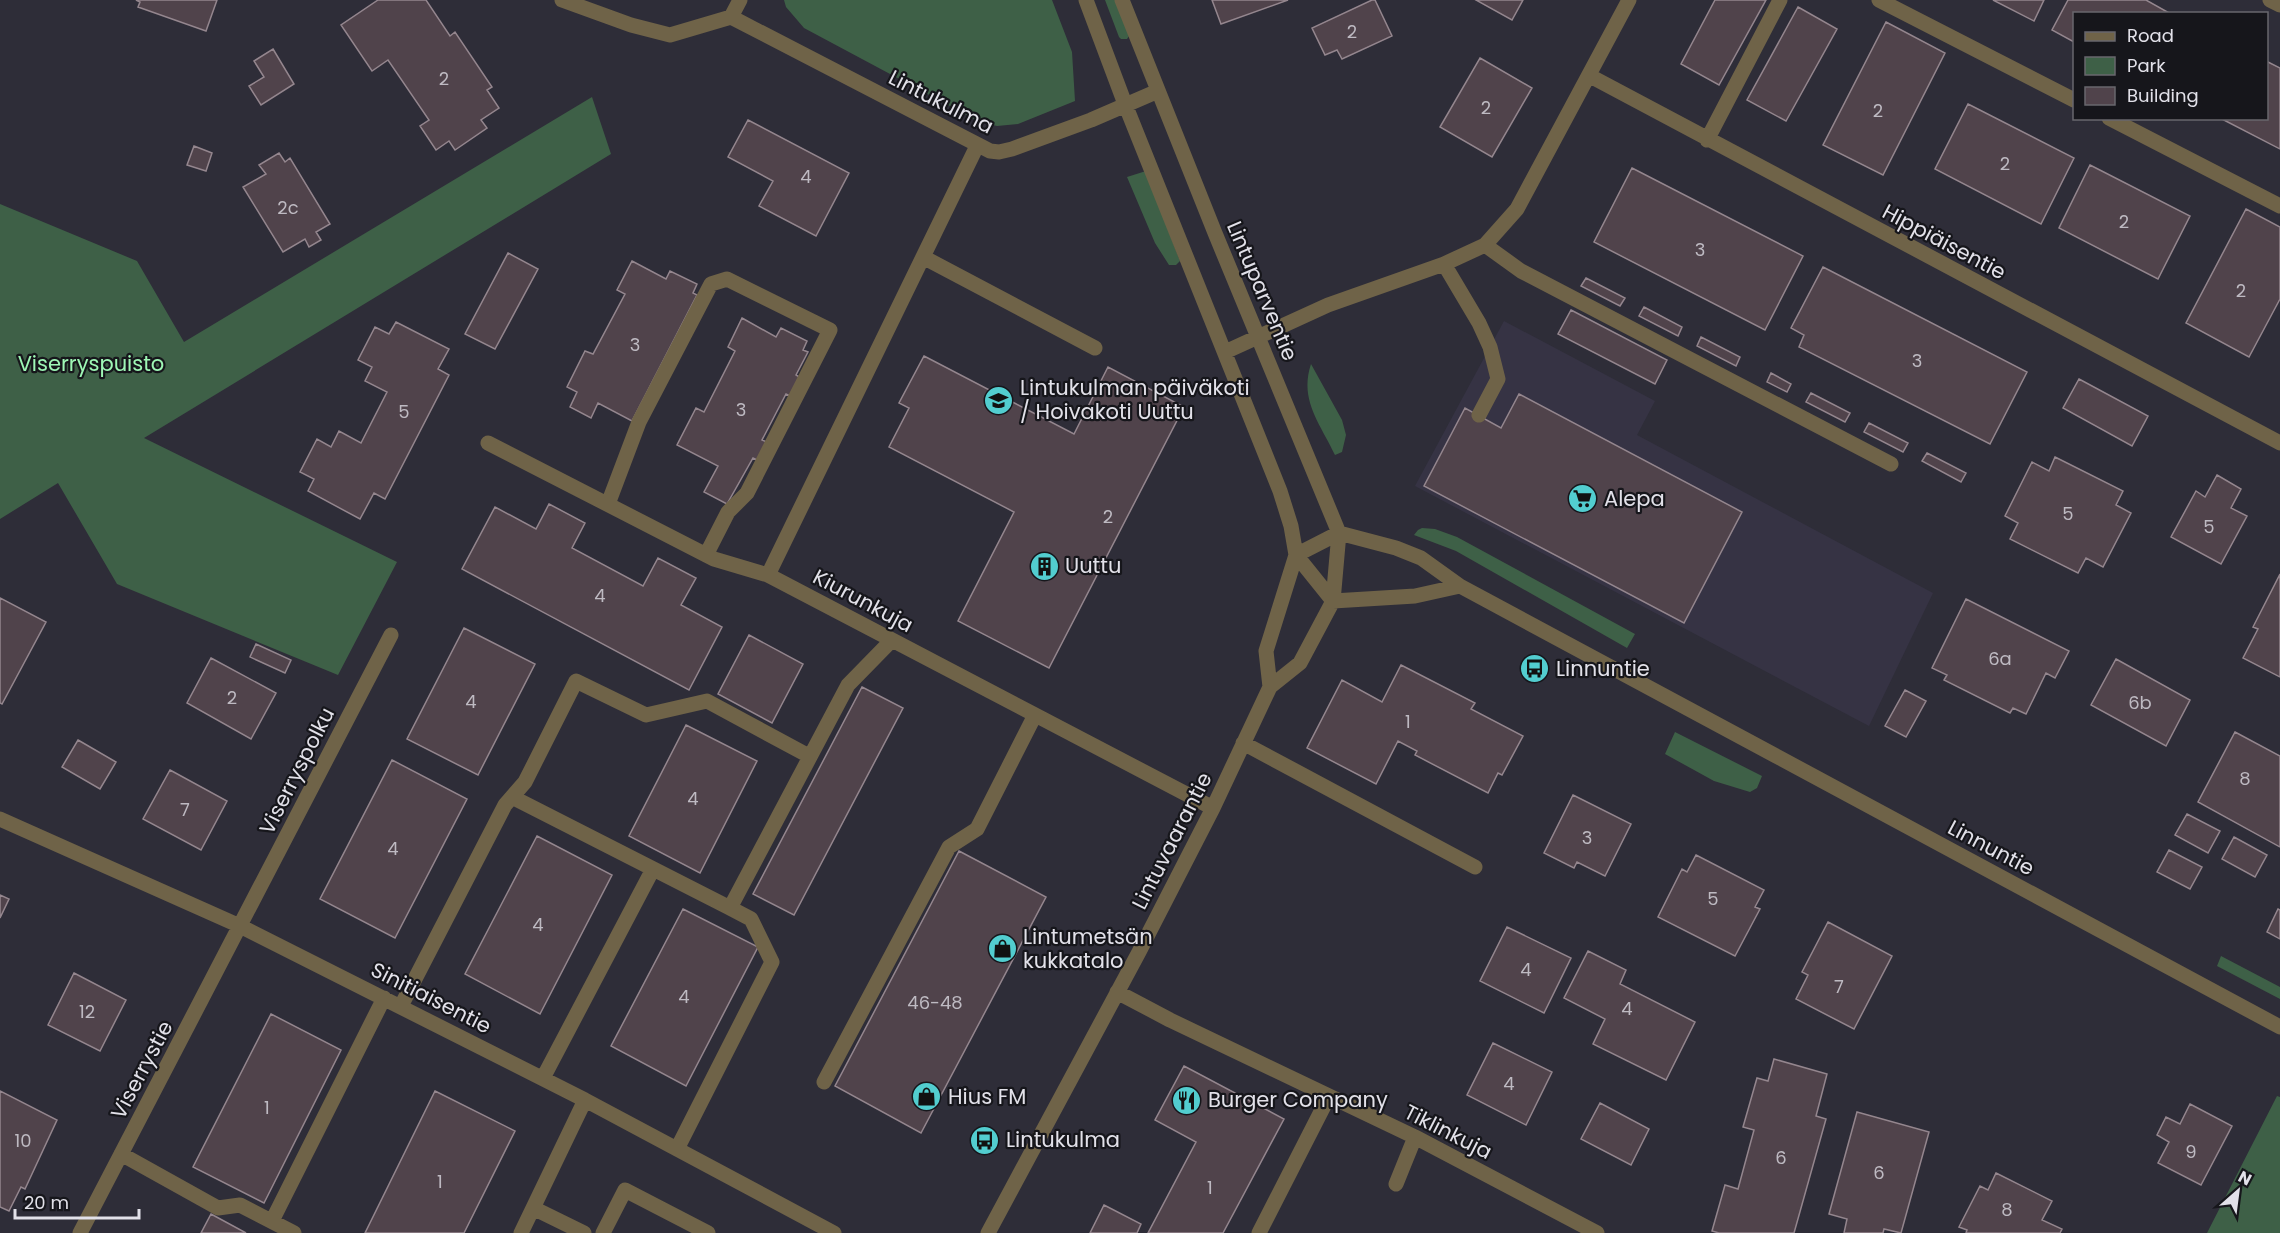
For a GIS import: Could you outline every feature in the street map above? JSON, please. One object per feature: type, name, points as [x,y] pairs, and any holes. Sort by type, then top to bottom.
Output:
[{"type":"street","points":[[562,0],[631,25],[670,34],[731,17],[740,0]]},
{"type":"street","points":[[1086,0],[1292,526],[1296,555],[1266,651],[1270,687]]},
{"type":"street","name":"Lintuparventie","points":[[1122,0],[1339,533],[1333,602]]},
{"type":"street","points":[[1225,352],[1328,305],[1444,264],[1485,244],[1517,209],[1629,0]]},
{"type":"street","points":[[1707,140],[1780,0]]},
{"type":"street","points":[[1879,0],[2073,99]]},
{"type":"street","points":[[2270,0],[2280,5]]},
{"type":"street","name":"Lintukulma","points":[[731,17],[977,146],[999,152],[1090,120],[1158,91]]},
{"type":"street","name":"Hippiäisentie","points":[[1590,76],[2280,443]]},
{"type":"street","points":[[2113,120],[2280,206]]},
{"type":"street","points":[[768,575],[977,146]]},
{"type":"street","points":[[1485,244],[1521,271],[1891,464]]},
{"type":"street","points":[[923,256],[1095,348]]},
{"type":"street","points":[[1444,264],[1483,331],[1490,347],[1498,380],[1479,416]]},
{"type":"street","points":[[608,504],[639,422],[711,284],[727,279],[830,330],[747,493],[728,512],[706,555]]},
{"type":"street","name":"Kiurunkuja","points":[[488,443],[714,559],[768,575],[1213,808]]},
{"type":"street","points":[[1296,555],[1339,533]]},
{"type":"street","name":"Linnuntie","points":[[1339,533],[1396,548],[1421,558],[1460,586],[2280,1027]]},
{"type":"street","points":[[1296,555],[1333,602],[1415,596],[1460,586]]},
{"type":"street","name":"Lintuvaarantie","points":[[988,1233],[1213,808],[1270,687],[1300,663],[1333,602]]},
{"type":"street","name":"Viserryspolku","points":[[240,926],[392,635]]},
{"type":"street","points":[[730,908],[848,685],[892,640]]},
{"type":"street","points":[[400,1006],[505,806],[525,782],[576,681],[646,716],[707,701],[809,756]]},
{"type":"street","points":[[824,1082],[949,847],[977,829],[1035,716]]},
{"type":"street","points":[[1243,743],[1475,867]]},
{"type":"street","points":[[512,797],[751,919],[772,962],[677,1149]]},
{"type":"street","name":"Sinitiaisentie","points":[[0,819],[240,926],[543,1078],[834,1233]]},
{"type":"street","points":[[543,1078],[653,868]]},
{"type":"street","name":"Viserrystie","points":[[80,1233],[240,926]]},
{"type":"street","name":"Tiklinkuja","points":[[1117,992],[1170,1020],[1415,1137],[1597,1233]]},
{"type":"street","points":[[272,1221],[384,998]]},
{"type":"street","points":[[1259,1233],[1329,1096]]},
{"type":"street","points":[[521,1233],[585,1100]]},
{"type":"street","points":[[1396,1184],[1415,1137]]},
{"type":"street","points":[[121,1155],[218,1208],[240,1204],[294,1233]]},
{"type":"street","points":[[603,1233],[625,1190],[708,1233]]},
{"type":"street","points":[[533,1208],[584,1233]]},
{"type":"shaded area","points":[[1504,321],[1655,401],[1637,435],[1933,593],[1869,726],[1415,486]]},
{"type":"green space","points":[[784,0],[1052,0],[1072,52],[1075,101],[1018,124],[997,126],[978,121],[804,28],[786,7]]},
{"type":"green space","points":[[1105,0],[1116,0],[1129,36],[1127,39],[1119,37]]},
{"type":"green space","name":"Viserryspuisto","points":[[592,97],[611,154],[144,438],[397,562],[338,675],[117,584],[58,483],[0,519],[0,204],[137,261],[184,342]]},
{"type":"green space","points":[[1146,171],[1180,261],[1176,265],[1169,265],[1155,243],[1127,177]]},
{"type":"green space","points":[[1311,364],[1342,420],[1346,435],[1342,452],[1335,455],[1309,400],[1308,377]]},
{"type":"green space","points":[[1422,528],[1435,529],[1457,537],[1635,634],[1627,648],[1456,551],[1414,535]]},
{"type":"green space","points":[[1675,732],[1762,776],[1757,788],[1750,792],[1714,781],[1665,754]]},
{"type":"green space","points":[[2221,956],[2280,987],[2280,999],[2217,966]]},
{"type":"green space","points":[[2277,1096],[2280,1097],[2280,1233],[2207,1233]]},
{"type":"building","points":[[136,0],[217,0],[206,31],[138,7],[140,2]]},
{"type":"building","points":[[378,0],[426,0],[450,36],[455,32],[492,87],[487,90],[499,108],[481,120],[487,128],[455,150],[449,141],[436,150],[420,126],[429,120],[388,60],[372,71],[341,25]]},
{"type":"building","points":[[1212,0],[1288,0],[1221,24]]},
{"type":"building","points":[[1375,0],[1392,36],[1342,59],[1337,50],[1325,55],[1312,28]]},
{"type":"building","points":[[1476,0],[1523,0],[1512,20]]},
{"type":"building","points":[[1715,0],[1766,0],[1719,85],[1681,64]]},
{"type":"building","points":[[1993,0],[2044,0],[2034,21]]},
{"type":"building","points":[[2068,0],[2146,0],[2167,12],[2073,12],[2073,41],[2052,30]]},
{"type":"building","points":[[1798,7],[1837,29],[1786,121],[1747,100]]},
{"type":"building","points":[[1886,22],[1945,53],[1883,175],[1823,145]]},
{"type":"building","points":[[273,49],[294,84],[261,105],[249,86],[264,77],[254,61]]},
{"type":"building","points":[[1480,58],[1532,88],[1492,157],[1440,127]]},
{"type":"building","points":[[2268,62],[2280,68],[2280,149],[2224,120],[2268,120]]},
{"type":"building","points":[[1968,104],[2074,158],[2041,224],[1935,169]]},
{"type":"building","points":[[748,120],[849,173],[816,236],[759,206],[773,181],[728,157]]},
{"type":"building","points":[[194,146],[212,153],[206,171],[187,165]]},
{"type":"building","points":[[279,153],[285,162],[290,158],[330,224],[316,232],[321,240],[309,247],[305,239],[283,252],[243,187],[266,174],[259,165]]},
{"type":"building","points":[[2090,165],[2190,216],[2158,279],[2059,228]]},
{"type":"building","points":[[1632,168],[1803,256],[1765,330],[1594,242]]},
{"type":"building","points":[[2246,209],[2280,227],[2280,299],[2249,357],[2186,323]]},
{"type":"building","points":[[508,253],[538,269],[495,349],[465,334]]},
{"type":"building","points":[[632,261],[666,279],[670,271],[697,284],[693,293],[697,295],[632,421],[598,403],[591,418],[570,407],[577,392],[567,387],[585,351],[593,354],[625,294],[617,290]]},
{"type":"building","points":[[1823,267],[2027,372],[1990,444],[1799,347],[1804,335],[1791,328]]},
{"type":"building","points":[[1586,278],[1625,298],[1620,306],[1581,286]]},
{"type":"building","points":[[1644,307],[1682,327],[1678,336],[1639,316]]},
{"type":"building","points":[[1571,310],[1667,360],[1655,384],[1558,334]]},
{"type":"building","points":[[742,318],[776,337],[781,328],[807,341],[803,350],[808,352],[796,375],[801,378],[792,397],[786,394],[762,440],[769,443],[759,461],[753,458],[727,504],[704,492],[718,466],[677,445],[696,408],[704,412],[735,351],[728,347]]},
{"type":"building","points":[[396,322],[449,349],[438,369],[449,375],[385,499],[374,493],[360,519],[308,491],[314,479],[300,472],[317,439],[331,447],[339,431],[361,443],[387,392],[365,381],[372,367],[358,360],[375,327],[389,334]]},
{"type":"building","points":[[1701,337],[1740,357],[1736,366],[1697,346]]},
{"type":"building","name":"Uuttu","points":[[924,356],[1074,434],[1108,367],[1184,407],[1049,668],[958,621],[1014,512],[889,447],[909,408],[899,403]]},
{"type":"building","points":[[1771,373],[1791,384],[1787,392],[1767,382]]},
{"type":"building","points":[[2079,379],[2148,416],[2132,446],[2063,408]]},
{"type":"building","points":[[1811,393],[1850,413],[1845,422],[1806,402]]},
{"type":"building","name":"Alepa","points":[[1519,394],[1742,512],[1684,623],[1424,486],[1465,408],[1501,428]]},
{"type":"building","points":[[1869,423],[1908,443],[1903,452],[1864,432]]},
{"type":"building","points":[[1927,453],[1966,473],[1961,482],[1922,461]]},
{"type":"building","points":[[2055,457],[2123,491],[2116,505],[2131,513],[2103,567],[2086,558],[2078,573],[2010,539],[2018,523],[2005,516],[2032,462],[2049,471]]},
{"type":"building","points":[[2217,475],[2241,489],[2231,508],[2247,516],[2221,564],[2171,537],[2196,491],[2205,497]]},
{"type":"building","points":[[549,504],[585,523],[572,548],[643,586],[658,558],[696,578],[681,605],[722,627],[689,690],[462,569],[495,507],[536,529]]},
{"type":"building","points":[[2280,574],[2280,677],[2243,658],[2258,629],[2253,627]]},
{"type":"building","points":[[0,598],[46,622],[2,704],[0,703]]},
{"type":"building","points":[[1966,599],[2069,651],[2055,678],[2046,673],[2026,714],[2013,708],[2010,713],[1944,680],[1947,675],[1932,668]]},
{"type":"building","points":[[464,628],[535,664],[478,775],[407,739]]},
{"type":"building","points":[[749,635],[803,664],[772,723],[718,694]]},
{"type":"building","points":[[256,644],[291,660],[285,673],[250,657]]},
{"type":"building","points":[[211,658],[276,693],[251,739],[187,703]]},
{"type":"building","points":[[2116,659],[2190,700],[2166,746],[2091,705]]},
{"type":"building","points":[[1401,665],[1475,703],[1471,709],[1523,736],[1502,775],[1498,773],[1488,793],[1415,755],[1417,751],[1398,741],[1376,784],[1307,748],[1342,680],[1382,702]]},
{"type":"building","points":[[862,687],[903,708],[794,915],[753,894]]},
{"type":"building","points":[[1905,690],[1926,701],[1906,737],[1885,726]]},
{"type":"building","points":[[686,725],[757,761],[700,873],[629,836]]},
{"type":"building","points":[[2235,732],[2280,756],[2280,847],[2198,802]]},
{"type":"building","points":[[78,740],[116,762],[100,789],[62,767]]},
{"type":"building","points":[[392,760],[467,799],[395,938],[320,899]]},
{"type":"building","points":[[170,770],[227,801],[201,850],[143,819]]},
{"type":"building","points":[[1573,795],[1631,824],[1605,876],[1577,862],[1574,868],[1544,853]]},
{"type":"building","points":[[2187,814],[2220,831],[2208,853],[2175,835]]},
{"type":"building","points":[[537,836],[612,875],[540,1014],[465,974]]},
{"type":"building","points":[[2234,837],[2267,855],[2255,877],[2222,859]]},
{"type":"building","points":[[2169,850],[2202,867],[2190,889],[2157,872]]},
{"type":"building","points":[[959,851],[1046,897],[921,1133],[835,1086]]},
{"type":"building","points":[[1696,855],[1764,890],[1755,907],[1760,909],[1735,956],[1658,917],[1682,869],[1687,872]]},
{"type":"building","points":[[0,895],[9,899],[0,918]]},
{"type":"building","points":[[683,909],[758,947],[686,1086],[611,1046]]},
{"type":"building","points":[[2278,909],[2280,910],[2280,939],[2267,932]]},
{"type":"building","points":[[1828,922],[1892,956],[1854,1029],[1796,999],[1808,975],[1802,972]]},
{"type":"building","points":[[1507,927],[1571,958],[1544,1013],[1480,981]]},
{"type":"building","points":[[1588,951],[1626,970],[1620,984],[1695,1022],[1666,1080],[1593,1044],[1605,1019],[1564,998]]},
{"type":"building","points":[[74,973],[126,1000],[100,1051],[48,1025]]},
{"type":"building","points":[[271,1014],[341,1050],[264,1203],[193,1167]]},
{"type":"building","points":[[1493,1043],[1552,1072],[1526,1125],[1467,1095]]},
{"type":"building","points":[[1774,1059],[1827,1074],[1816,1116],[1826,1119],[1794,1233],[1719,1233],[1712,1231],[1725,1185],[1738,1189],[1754,1130],[1743,1127],[1757,1078],[1768,1081]]},
{"type":"building","points":[[1184,1066],[1284,1119],[1223,1233],[1148,1233],[1196,1142],[1155,1120]]},
{"type":"building","points":[[0,1091],[57,1120],[25,1189],[21,1187],[9,1211],[0,1207]]},
{"type":"building","points":[[435,1091],[515,1131],[464,1233],[365,1233]]},
{"type":"building","points":[[1600,1103],[1649,1129],[1631,1165],[1581,1139]]},
{"type":"building","points":[[2190,1104],[2232,1126],[2201,1185],[2158,1163],[2169,1142],[2157,1135],[2166,1117],[2180,1124]]},
{"type":"building","points":[[1857,1112],[1929,1132],[1901,1233],[1884,1229],[1883,1233],[1844,1233],[1847,1219],[1829,1214]]},
{"type":"building","points":[[1996,1173],[2052,1201],[2042,1220],[2062,1229],[2060,1233],[1966,1233],[1967,1230],[1959,1227],[1980,1186],[1988,1190]]},
{"type":"building","points":[[1104,1205],[1141,1224],[1137,1233],[1090,1233]]},
{"type":"building","points":[[211,1214],[246,1233],[201,1233]]},
{"type":"place","name":"Lintukulman päiväkoti / Hoivakoti Uuttu","points":[[999,400]]},
{"type":"place","name":"Alepa","points":[[1583,499]]},
{"type":"place","name":"Uuttu","points":[[1044,566]]},
{"type":"place","name":"Linnuntie","points":[[1535,669]]},
{"type":"place","name":"Lintumetsän kukkatalo","points":[[1002,949]]},
{"type":"place","name":"Hius FM","points":[[927,1097]]},
{"type":"place","name":"Burger Company","points":[[1187,1100]]},
{"type":"place","name":"Lintukulma","points":[[985,1140]]}]
